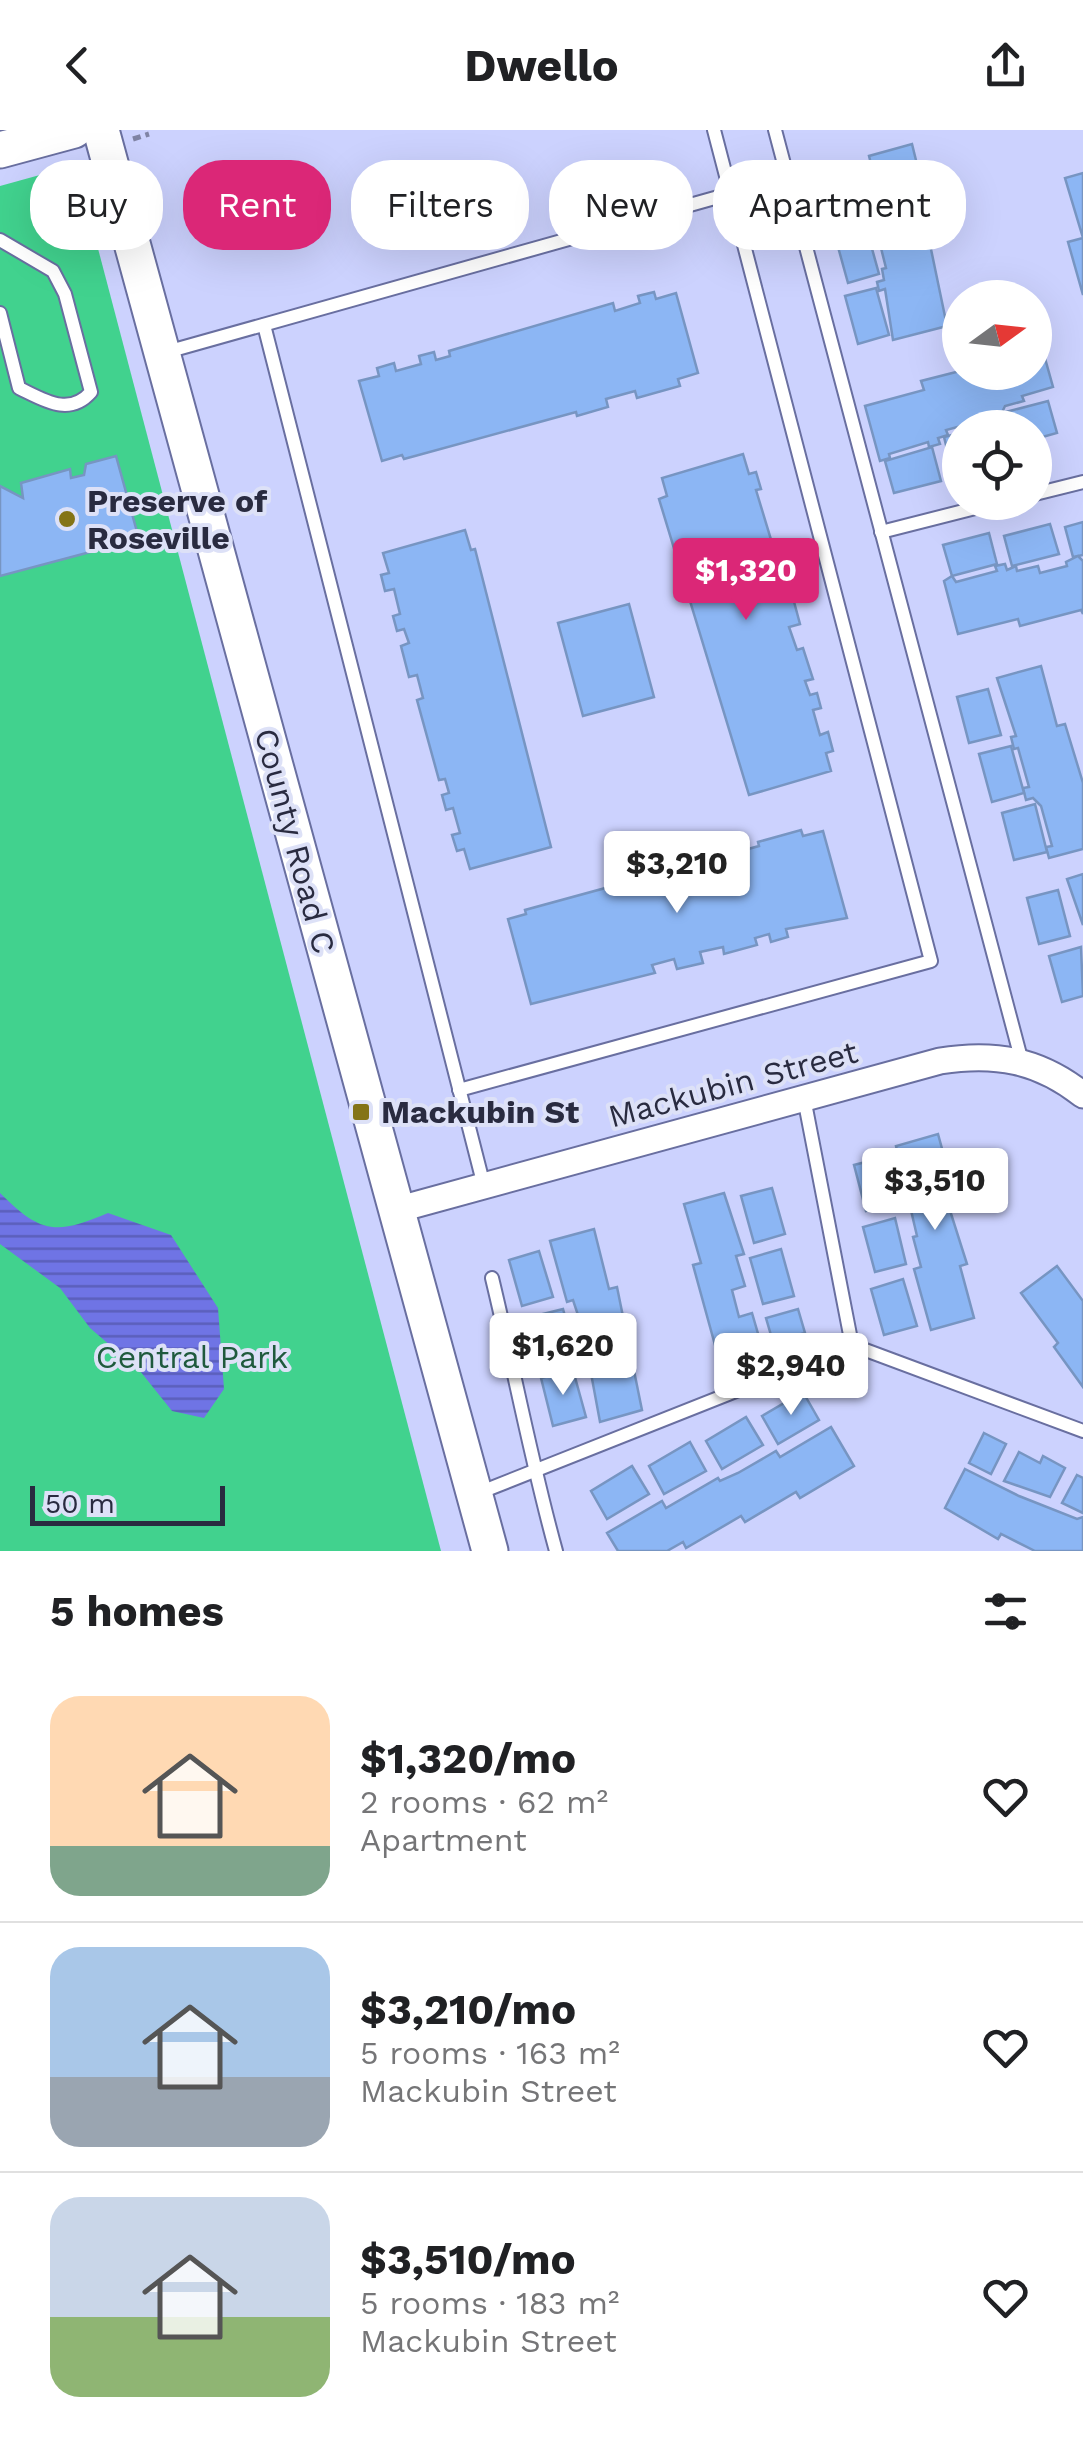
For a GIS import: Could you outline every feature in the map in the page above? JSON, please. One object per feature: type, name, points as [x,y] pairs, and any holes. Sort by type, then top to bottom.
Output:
[{"type":"main road","points":[[0,150],[74,130]]},
{"type":"main road","name":"County Road C","points":[[100,130],[490,1551]]},
{"type":"street","name":"Mackubin Street","points":[[396,1210],[940,1061],[974,1056],[1022,1062],[1063,1080],[1083,1095]]},
{"type":"lane","points":[[714,130],[721,160]]},
{"type":"lane","points":[[775,130],[1022,1062]]},
{"type":"lane","points":[[162,354],[713,198]]},
{"type":"lane","points":[[0,240],[52,272],[65,294],[91,392],[82,402],[56,407],[19,388],[0,313]]},
{"type":"lane","points":[[459,1090],[932,961],[743,250]]},
{"type":"lane","points":[[264,325],[484,1186]]},
{"type":"lane","points":[[1052,490],[1083,482]]},
{"type":"lane","points":[[881,532],[942,517]]},
{"type":"lane","points":[[804,1098],[852,1345]]},
{"type":"lane","points":[[492,1278],[525,1412],[534,1472],[556,1551]]},
{"type":"lane","points":[[474,1495],[852,1345],[1083,1431]]},
{"type":"green space","name":"Central Park","points":[[30,178],[30,250],[98,250],[441,1551],[0,1551],[0,186]]},
{"type":"shaded area","points":[[0,1193],[27,1217],[50,1227],[75,1225],[108,1213],[171,1235],[218,1308],[224,1389],[204,1418],[172,1411],[140,1371],[90,1328],[60,1288],[0,1244]]},
{"type":"building","points":[[912,144],[916,160],[870,160],[869,156]]},
{"type":"building","points":[[1083,173],[1083,238],[1065,178]]},
{"type":"building","points":[[1083,238],[1083,295],[1068,242]]},
{"type":"building","points":[[839,250],[872,250],[879,274],[848,283]]},
{"type":"building","points":[[882,250],[931,250],[942,302],[942,327],[893,340],[885,289],[879,291],[877,282],[884,280],[882,269],[886,268]]},
{"type":"building","points":[[876,288],[889,335],[858,344],[845,296]]},
{"type":"building","points":[[654,292],[656,299],[676,293],[698,373],[678,379],[680,386],[637,398],[635,391],[606,399],[608,407],[577,416],[576,412],[404,459],[402,455],[382,461],[359,381],[379,376],[377,368],[394,363],[396,371],[421,364],[419,356],[434,352],[436,360],[450,356],[449,351],[613,303],[615,311],[640,303],[638,296]]},
{"type":"building","points":[[942,376],[942,390],[1043,390],[1022,396],[1024,401],[1003,410],[942,410],[940,444],[929,447],[928,442],[889,454],[890,458],[880,461],[865,406],[924,390],[921,381]]},
{"type":"building","points":[[1048,401],[1051,410],[1014,410]]},
{"type":"building","points":[[932,447],[941,481],[894,493],[885,461]]},
{"type":"building","points":[[743,454],[749,474],[756,472],[761,489],[756,490],[782,576],[776,578],[783,601],[793,598],[800,624],[789,627],[797,650],[803,648],[813,679],[805,681],[810,695],[817,693],[821,708],[813,710],[820,735],[828,732],[833,751],[826,753],[831,771],[749,795],[659,499],[667,496],[662,478]]},
{"type":"building","name":"Preserve of Roseville","points":[[116,456],[139,539],[0,576],[0,486],[23,498],[21,483],[70,469],[71,478],[84,475],[86,464]]},
{"type":"building","points":[[1083,522],[1083,555],[1073,557],[1065,527]]},
{"type":"building","points":[[1050,524],[1059,554],[1012,566],[1004,536]]},
{"type":"building","points":[[465,530],[471,550],[475,549],[551,847],[470,869],[464,849],[457,851],[452,835],[460,833],[453,808],[446,810],[442,795],[449,793],[445,779],[439,780],[417,700],[423,698],[417,675],[409,677],[401,646],[409,643],[404,629],[397,631],[393,616],[400,614],[394,589],[385,591],[381,575],[389,573],[383,553]]},
{"type":"building","points":[[989,533],[997,564],[952,576],[943,545]]},
{"type":"building","points":[[1078,556],[1083,561],[1083,614],[1081,610],[1020,626],[1018,619],[958,634],[944,581],[952,576],[956,582],[997,571],[995,566],[1005,564],[1007,570],[1016,566],[1017,571],[1038,566],[1040,573],[1067,566],[1066,562]]},
{"type":"building","points":[[629,604],[654,697],[583,716],[558,623]]},
{"type":"building","points":[[1041,666],[1057,726],[1065,724],[1083,783],[1083,849],[1049,858],[1046,847],[1052,846],[1041,806],[1033,798],[1026,800],[1023,788],[1029,787],[1018,748],[1014,749],[1011,737],[1016,736],[997,678]]},
{"type":"building","points":[[988,689],[1001,735],[969,743],[957,697]]},
{"type":"building","points":[[1011,746],[1024,793],[992,802],[979,754]]},
{"type":"building","points":[[1035,804],[1047,852],[1014,860],[1002,813]]},
{"type":"building","points":[[801,830],[803,836],[823,831],[847,918],[786,929],[788,937],[771,942],[769,934],[755,938],[757,945],[724,954],[723,947],[700,952],[703,963],[677,969],[674,959],[652,965],[655,973],[531,1004],[508,919],[526,914],[525,910],[759,846],[758,842]]},
{"type":"building","points":[[1083,874],[1083,925],[1067,879]]},
{"type":"building","points":[[1058,890],[1070,936],[1039,944],[1027,898]]},
{"type":"building","points":[[1081,947],[1083,996],[1062,1002],[1049,956]]},
{"type":"building","points":[[938,1134],[955,1196],[946,1198],[967,1264],[960,1266],[974,1318],[931,1330],[914,1269],[921,1267],[913,1237],[917,1236],[896,1146]]},
{"type":"building","points":[[885,1157],[897,1203],[866,1211],[854,1165]]},
{"type":"building","points":[[772,1188],[785,1234],[754,1243],[741,1196]]},
{"type":"building","points":[[724,1193],[744,1254],[736,1256],[745,1286],[732,1290],[739,1317],[752,1313],[761,1344],[718,1356],[693,1265],[701,1263],[684,1204]]},
{"type":"building","points":[[895,1218],[906,1264],[875,1272],[863,1227]]},
{"type":"building","points":[[594,1229],[609,1289],[617,1287],[642,1410],[600,1422],[583,1330],[573,1300],[567,1302],[550,1241]]},
{"type":"building","points":[[781,1249],[794,1296],[763,1304],[750,1258]]},
{"type":"building","points":[[539,1251],[553,1297],[522,1306],[509,1260]]},
{"type":"building","points":[[1057,1266],[1083,1301],[1083,1387],[1054,1347],[1058,1343],[1021,1293]]},
{"type":"building","points":[[903,1279],[917,1326],[884,1335],[871,1289]]},
{"type":"building","points":[[563,1309],[576,1355],[544,1364],[531,1317]]},
{"type":"building","points":[[798,1309],[805,1333],[773,1342],[766,1318]]},
{"type":"building","points":[[573,1370],[586,1417],[553,1426],[541,1378]]},
{"type":"building","points":[[803,1392],[819,1420],[778,1444],[762,1416]]},
{"type":"building","points":[[746,1417],[763,1445],[722,1469],[706,1441]]},
{"type":"building","points":[[831,1427],[854,1466],[800,1498],[796,1492],[745,1522],[741,1516],[686,1548],[683,1542],[667,1551],[618,1551],[607,1533],[662,1501],[666,1508],[776,1451],[780,1457]]},
{"type":"building","points":[[984,1433],[1006,1444],[991,1474],[969,1463]]},
{"type":"building","points":[[690,1442],[706,1471],[664,1494],[649,1466]]},
{"type":"building","points":[[1019,1452],[1040,1463],[1043,1456],[1065,1468],[1050,1497],[1004,1481]]},
{"type":"building","points":[[632,1466],[649,1494],[607,1519],[591,1491]]},
{"type":"building","points":[[965,1469],[1019,1496],[1077,1519],[1083,1517],[1083,1551],[1035,1551],[1001,1534],[998,1539],[945,1508]]},
{"type":"building","points":[[1077,1475],[1083,1478],[1083,1513],[1062,1503]]},
{"type":"place","name":"Preserve of Roseville","points":[[67,519]]},
{"type":"place","name":"Mackubin St","points":[[361,1112]]}]
